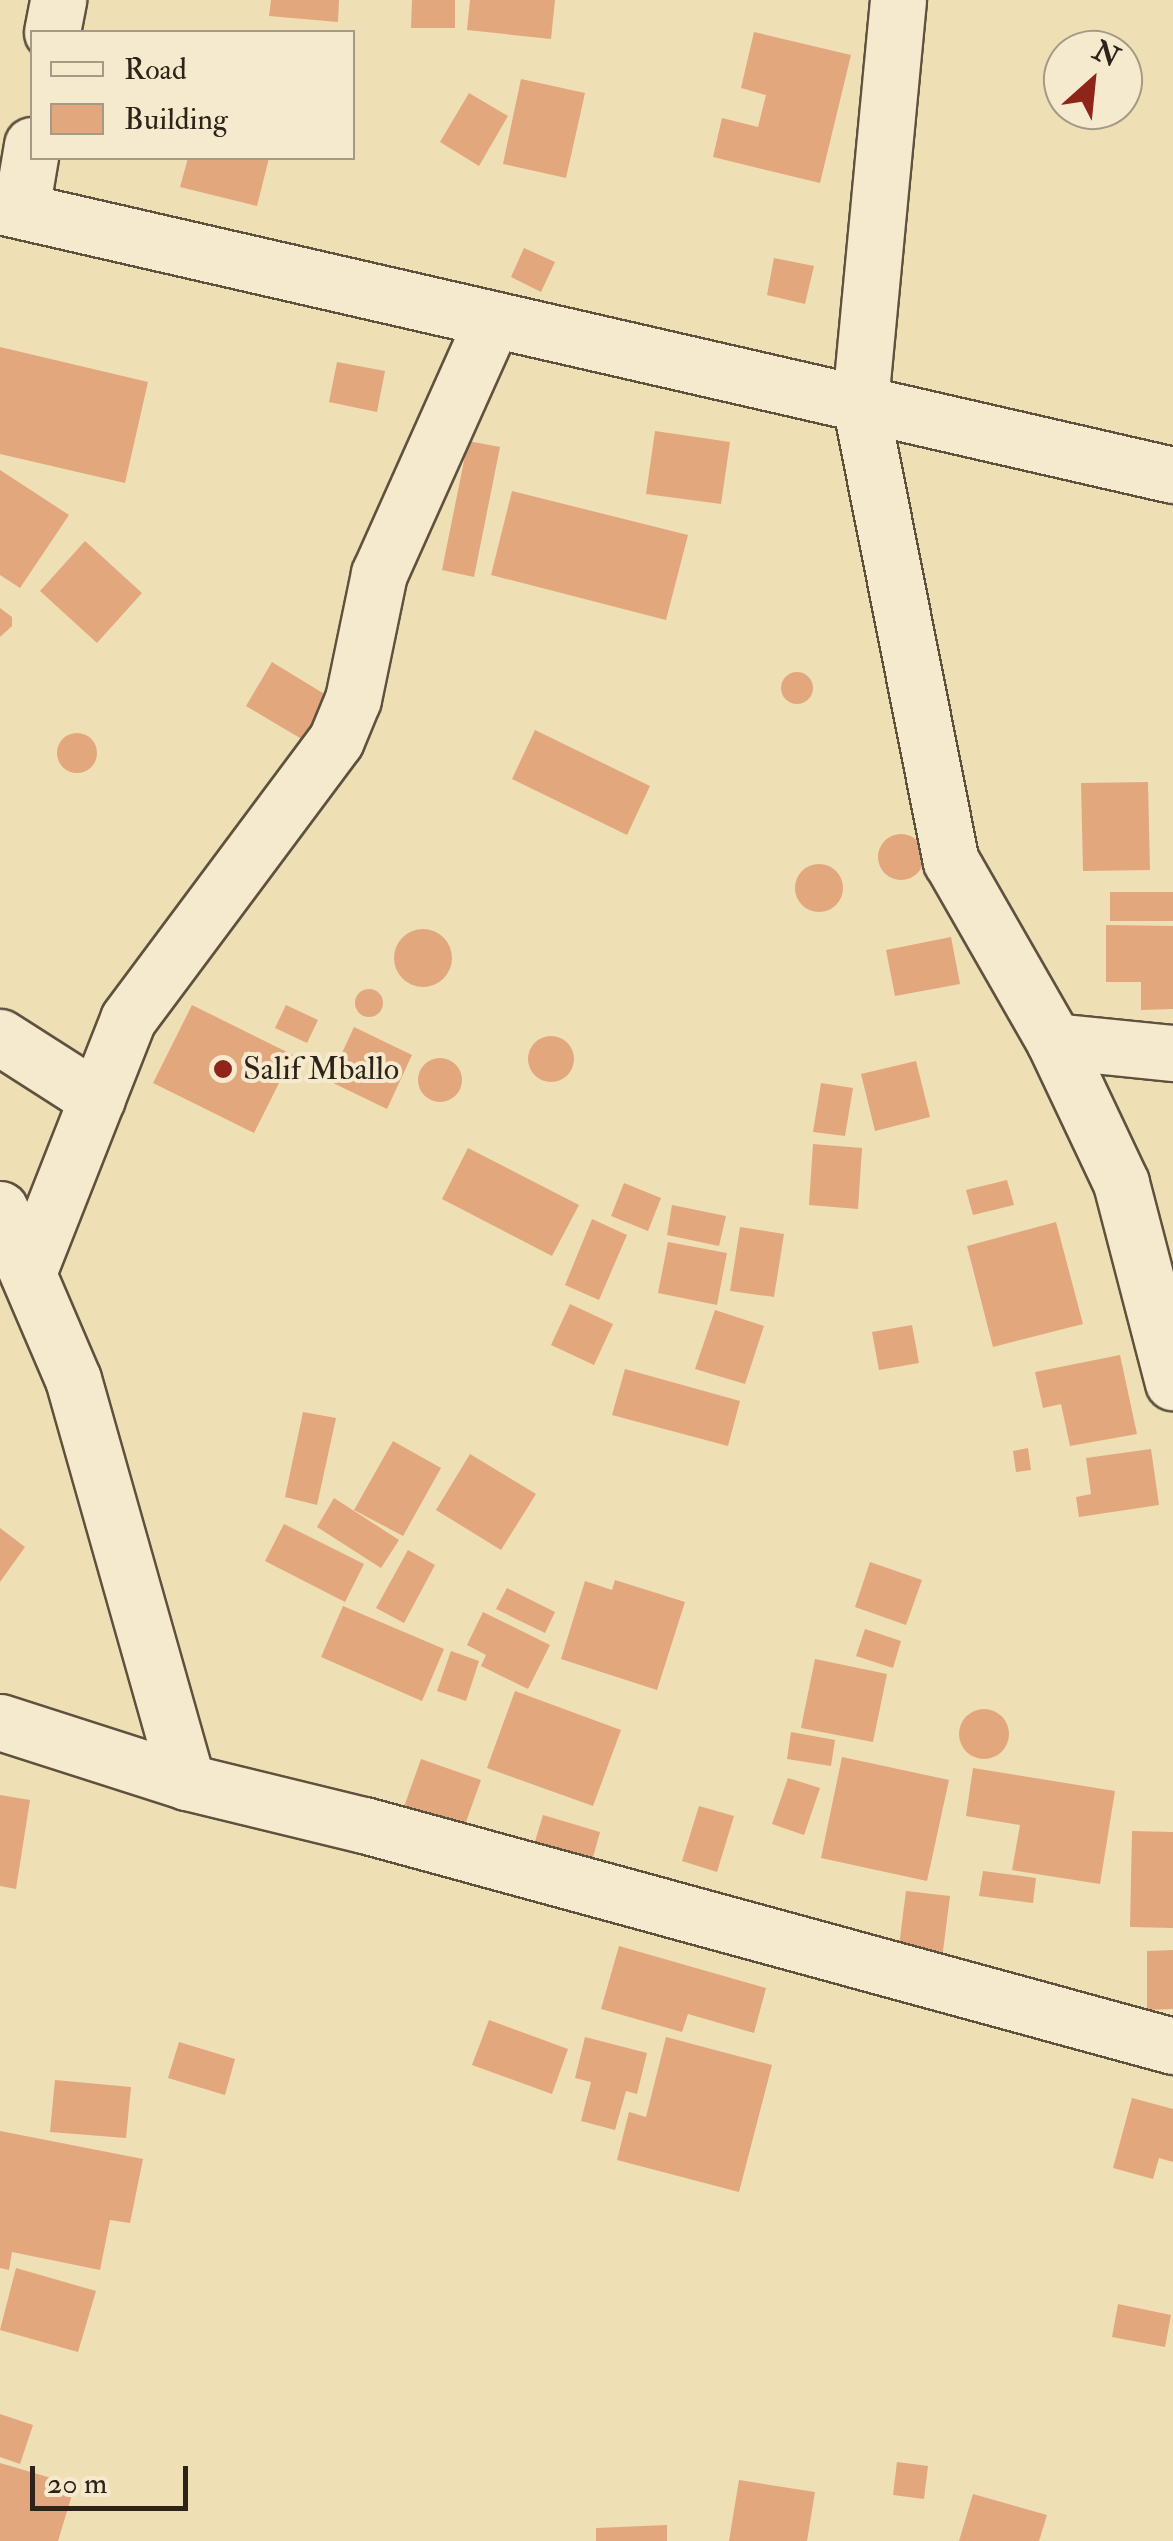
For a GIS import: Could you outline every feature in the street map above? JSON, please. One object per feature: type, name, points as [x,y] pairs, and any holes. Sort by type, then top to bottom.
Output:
[{"type":"street","points":[[52,30],[58,0]]},
{"type":"street","points":[[898,0],[860,403],[951,861],[1054,1040],[1122,1183],[1173,1382]]},
{"type":"street","points":[[30,151],[10,208],[1173,475]]},
{"type":"street","points":[[28,1273],[128,1019],[336,740],[353,699],[379,574],[493,319]]},
{"type":"street","points":[[0,1036],[97,1099]]},
{"type":"street","points":[[1054,1040],[1173,1052]]},
{"type":"street","points":[[0,1209],[72,1379],[187,1782]]},
{"type":"street","points":[[0,1722],[187,1782],[364,1826],[1173,2046]]},
{"type":"building","points":[[271,0],[339,0],[338,22],[269,16]]},
{"type":"building","points":[[412,0],[455,0],[455,28],[411,28]]},
{"type":"building","points":[[470,0],[555,0],[551,39],[467,30]]},
{"type":"building","points":[[754,32],[851,55],[820,183],[713,157],[722,118],[758,127],[766,95],[741,88]]},
{"type":"building","points":[[521,79],[585,93],[566,178],[503,164]]},
{"type":"building","points":[[469,93],[508,116],[479,166],[440,142]]},
{"type":"building","points":[[187,160],[268,160],[257,206],[180,187]]},
{"type":"building","points":[[524,248],[555,262],[541,292],[511,277]]},
{"type":"building","points":[[774,258],[814,266],[805,304],[767,295]]},
{"type":"building","points":[[0,347],[148,382],[125,483],[0,454]]},
{"type":"building","points":[[337,362],[385,371],[377,412],[329,402]]},
{"type":"building","points":[[655,431],[730,442],[721,504],[646,494]]},
{"type":"building","points":[[468,441],[500,447],[474,577],[442,570]]},
{"type":"building","points":[[0,470],[69,515],[20,588],[0,575]]},
{"type":"building","points":[[512,491],[688,535],[666,620],[491,575]]},
{"type":"building","points":[[85,541],[142,593],[97,643],[40,591]]},
{"type":"building","points":[[0,608],[12,617],[12,626],[0,637]]},
{"type":"building","points":[[272,662],[331,698],[305,741],[246,706]]},
{"type":"building","points":[[797,672],[808,677],[813,688],[808,699],[797,704],[786,699],[781,688],[786,677]]},
{"type":"building","points":[[535,730],[650,786],[627,835],[512,779]]},
{"type":"building","points":[[77,733],[91,739],[97,753],[91,767],[77,773],[63,767],[57,753],[63,739]]},
{"type":"building","points":[[1148,782],[1150,870],[1083,871],[1081,783]]},
{"type":"building","points":[[901,834],[917,841],[924,857],[917,873],[901,880],[885,873],[878,857],[885,841]]},
{"type":"building","points":[[819,864],[836,871],[843,888],[836,905],[819,912],[802,905],[795,888],[802,871]]},
{"type":"building","points":[[1110,892],[1173,892],[1173,921],[1110,921]]},
{"type":"building","points":[[1106,925],[1173,926],[1173,1009],[1141,1010],[1141,982],[1106,982]]},
{"type":"building","points":[[423,929],[444,937],[452,958],[444,979],[423,987],[402,979],[394,958],[402,937]]},
{"type":"building","points":[[951,937],[960,984],[895,996],[886,950]]},
{"type":"building","points":[[369,989],[379,993],[383,1003],[379,1013],[369,1017],[359,1013],[355,1003],[359,993]]},
{"type":"building","name":"Salif Mballo","points":[[192,1005],[293,1055],[254,1133],[153,1083]]},
{"type":"building","points":[[286,1005],[318,1020],[307,1043],[275,1028]]},
{"type":"building","points":[[354,1027],[412,1055],[387,1109],[329,1081]]},
{"type":"building","points":[[551,1036],[567,1043],[574,1059],[567,1075],[551,1082],[535,1075],[528,1059],[535,1043]]},
{"type":"building","points":[[440,1058],[456,1064],[462,1080],[456,1096],[440,1102],[424,1096],[418,1080],[424,1064]]},
{"type":"building","points":[[916,1061],[930,1117],[875,1131],[861,1074]]},
{"type":"building","points":[[821,1083],[853,1088],[845,1136],[813,1132]]},
{"type":"building","points":[[813,1144],[862,1148],[858,1209],[809,1205]]},
{"type":"building","points":[[468,1148],[579,1205],[552,1256],[442,1199]]},
{"type":"building","points":[[1007,1180],[1014,1205],[973,1215],[966,1190]]},
{"type":"building","points":[[624,1183],[661,1198],[648,1231],[611,1216]]},
{"type":"building","points":[[672,1205],[726,1216],[719,1246],[667,1235]]},
{"type":"building","points":[[592,1219],[627,1235],[599,1300],[565,1285]]},
{"type":"building","points":[[1056,1222],[1083,1324],[993,1347],[967,1246]]},
{"type":"building","points":[[740,1227],[784,1234],[774,1297],[730,1291]]},
{"type":"building","points":[[668,1242],[727,1253],[717,1305],[658,1293]]},
{"type":"building","points":[[570,1304],[613,1324],[594,1365],[551,1345]]},
{"type":"building","points":[[715,1310],[764,1326],[745,1384],[695,1369]]},
{"type":"building","points":[[912,1325],[919,1363],[879,1370],[872,1332]]},
{"type":"building","points":[[1120,1355],[1137,1434],[1070,1446],[1061,1404],[1043,1408],[1035,1372]]},
{"type":"building","points":[[625,1369],[740,1401],[728,1446],[612,1415]]},
{"type":"building","points":[[303,1412],[336,1418],[317,1505],[285,1497]]},
{"type":"building","points":[[393,1441],[441,1468],[403,1536],[354,1510]]},
{"type":"building","points":[[1028,1448],[1031,1470],[1016,1472],[1013,1451]]},
{"type":"building","points":[[1151,1449],[1159,1505],[1079,1517],[1076,1497],[1091,1494],[1086,1458]]},
{"type":"building","points":[[470,1454],[536,1494],[501,1550],[436,1510]]},
{"type":"building","points":[[334,1498],[399,1540],[381,1568],[317,1527]]},
{"type":"building","points":[[284,1524],[364,1564],[345,1602],[265,1561]]},
{"type":"building","points":[[0,1528],[25,1547],[0,1582]]},
{"type":"building","points":[[408,1550],[435,1565],[404,1623],[376,1608]]},
{"type":"building","points":[[870,1562],[922,1580],[906,1625],[855,1607]]},
{"type":"building","points":[[615,1580],[685,1602],[657,1690],[561,1659],[585,1581],[612,1590]]},
{"type":"building","points":[[507,1588],[555,1612],[545,1633],[496,1609]]},
{"type":"building","points":[[343,1606],[444,1649],[422,1701],[321,1657]]},
{"type":"building","points":[[483,1612],[550,1645],[528,1689],[481,1666],[486,1655],[467,1645]]},
{"type":"building","points":[[865,1629],[901,1641],[893,1668],[856,1656]]},
{"type":"building","points":[[451,1651],[479,1661],[466,1701],[437,1691]]},
{"type":"building","points":[[815,1659],[887,1674],[873,1742],[801,1728]]},
{"type":"building","points":[[515,1691],[621,1730],[593,1806],[487,1768]]},
{"type":"building","points":[[984,1709],[1002,1716],[1009,1734],[1002,1752],[984,1759],[966,1752],[959,1734],[966,1716]]},
{"type":"building","points":[[791,1732],[835,1740],[831,1766],[787,1759]]},
{"type":"building","points":[[842,1757],[949,1780],[927,1881],[821,1858]]},
{"type":"building","points":[[421,1759],[481,1780],[460,1839],[400,1818]]},
{"type":"building","points":[[973,1768],[1115,1791],[1100,1884],[1012,1870],[1020,1825],[966,1816]]},
{"type":"building","points":[[788,1778],[820,1788],[804,1835],[772,1824]]},
{"type":"building","points":[[0,1795],[30,1800],[16,1889],[0,1886]]},
{"type":"building","points":[[699,1806],[734,1816],[717,1872],[682,1861]]},
{"type":"building","points":[[543,1815],[600,1832],[592,1861],[534,1845]]},
{"type":"building","points":[[1132,1831],[1173,1832],[1173,1928],[1130,1927]]},
{"type":"building","points":[[983,1871],[1036,1878],[1033,1903],[979,1896]]},
{"type":"building","points":[[906,1891],[950,1896],[942,1959],[898,1954]]},
{"type":"building","points":[[619,1946],[766,1988],[754,2033],[688,2014],[682,2032],[601,2009]]},
{"type":"building","points":[[1173,1950],[1173,2009],[1147,2010],[1147,1951]]},
{"type":"building","points":[[489,2020],[568,2049],[552,2094],[472,2065]]},
{"type":"building","points":[[585,2037],[647,2053],[637,2094],[626,2091],[615,2130],[581,2121],[591,2082],[575,2078]]},
{"type":"building","points":[[666,2037],[772,2065],[739,2192],[617,2160],[629,2112],[646,2117]]},
{"type":"building","points":[[179,2042],[235,2059],[225,2095],[168,2078]]},
{"type":"building","points":[[55,2080],[131,2087],[126,2138],[50,2132]]},
{"type":"building","points":[[1132,2098],[1173,2109],[1173,2162],[1159,2158],[1153,2179],[1113,2168]]},
{"type":"building","points":[[0,2131],[143,2159],[130,2223],[110,2220],[100,2270],[12,2252],[9,2270],[0,2268]]},
{"type":"building","points":[[16,2268],[96,2291],[78,2352],[0,2330]]},
{"type":"building","points":[[1118,2304],[1171,2315],[1165,2347],[1112,2337]]},
{"type":"building","points":[[0,2414],[33,2425],[20,2464],[0,2457]]},
{"type":"building","points":[[897,2462],[928,2466],[924,2499],[893,2495]]},
{"type":"building","points":[[0,2463],[75,2485],[58,2541],[0,2541]]},
{"type":"building","points":[[739,2480],[815,2492],[807,2541],[729,2541]]},
{"type":"building","points":[[973,2494],[1047,2515],[1039,2541],[959,2541]]},
{"type":"building","points":[[667,2525],[667,2541],[596,2541],[596,2528]]},
{"type":"place","name":"Salif Mballo","points":[[223,1069]]}]
